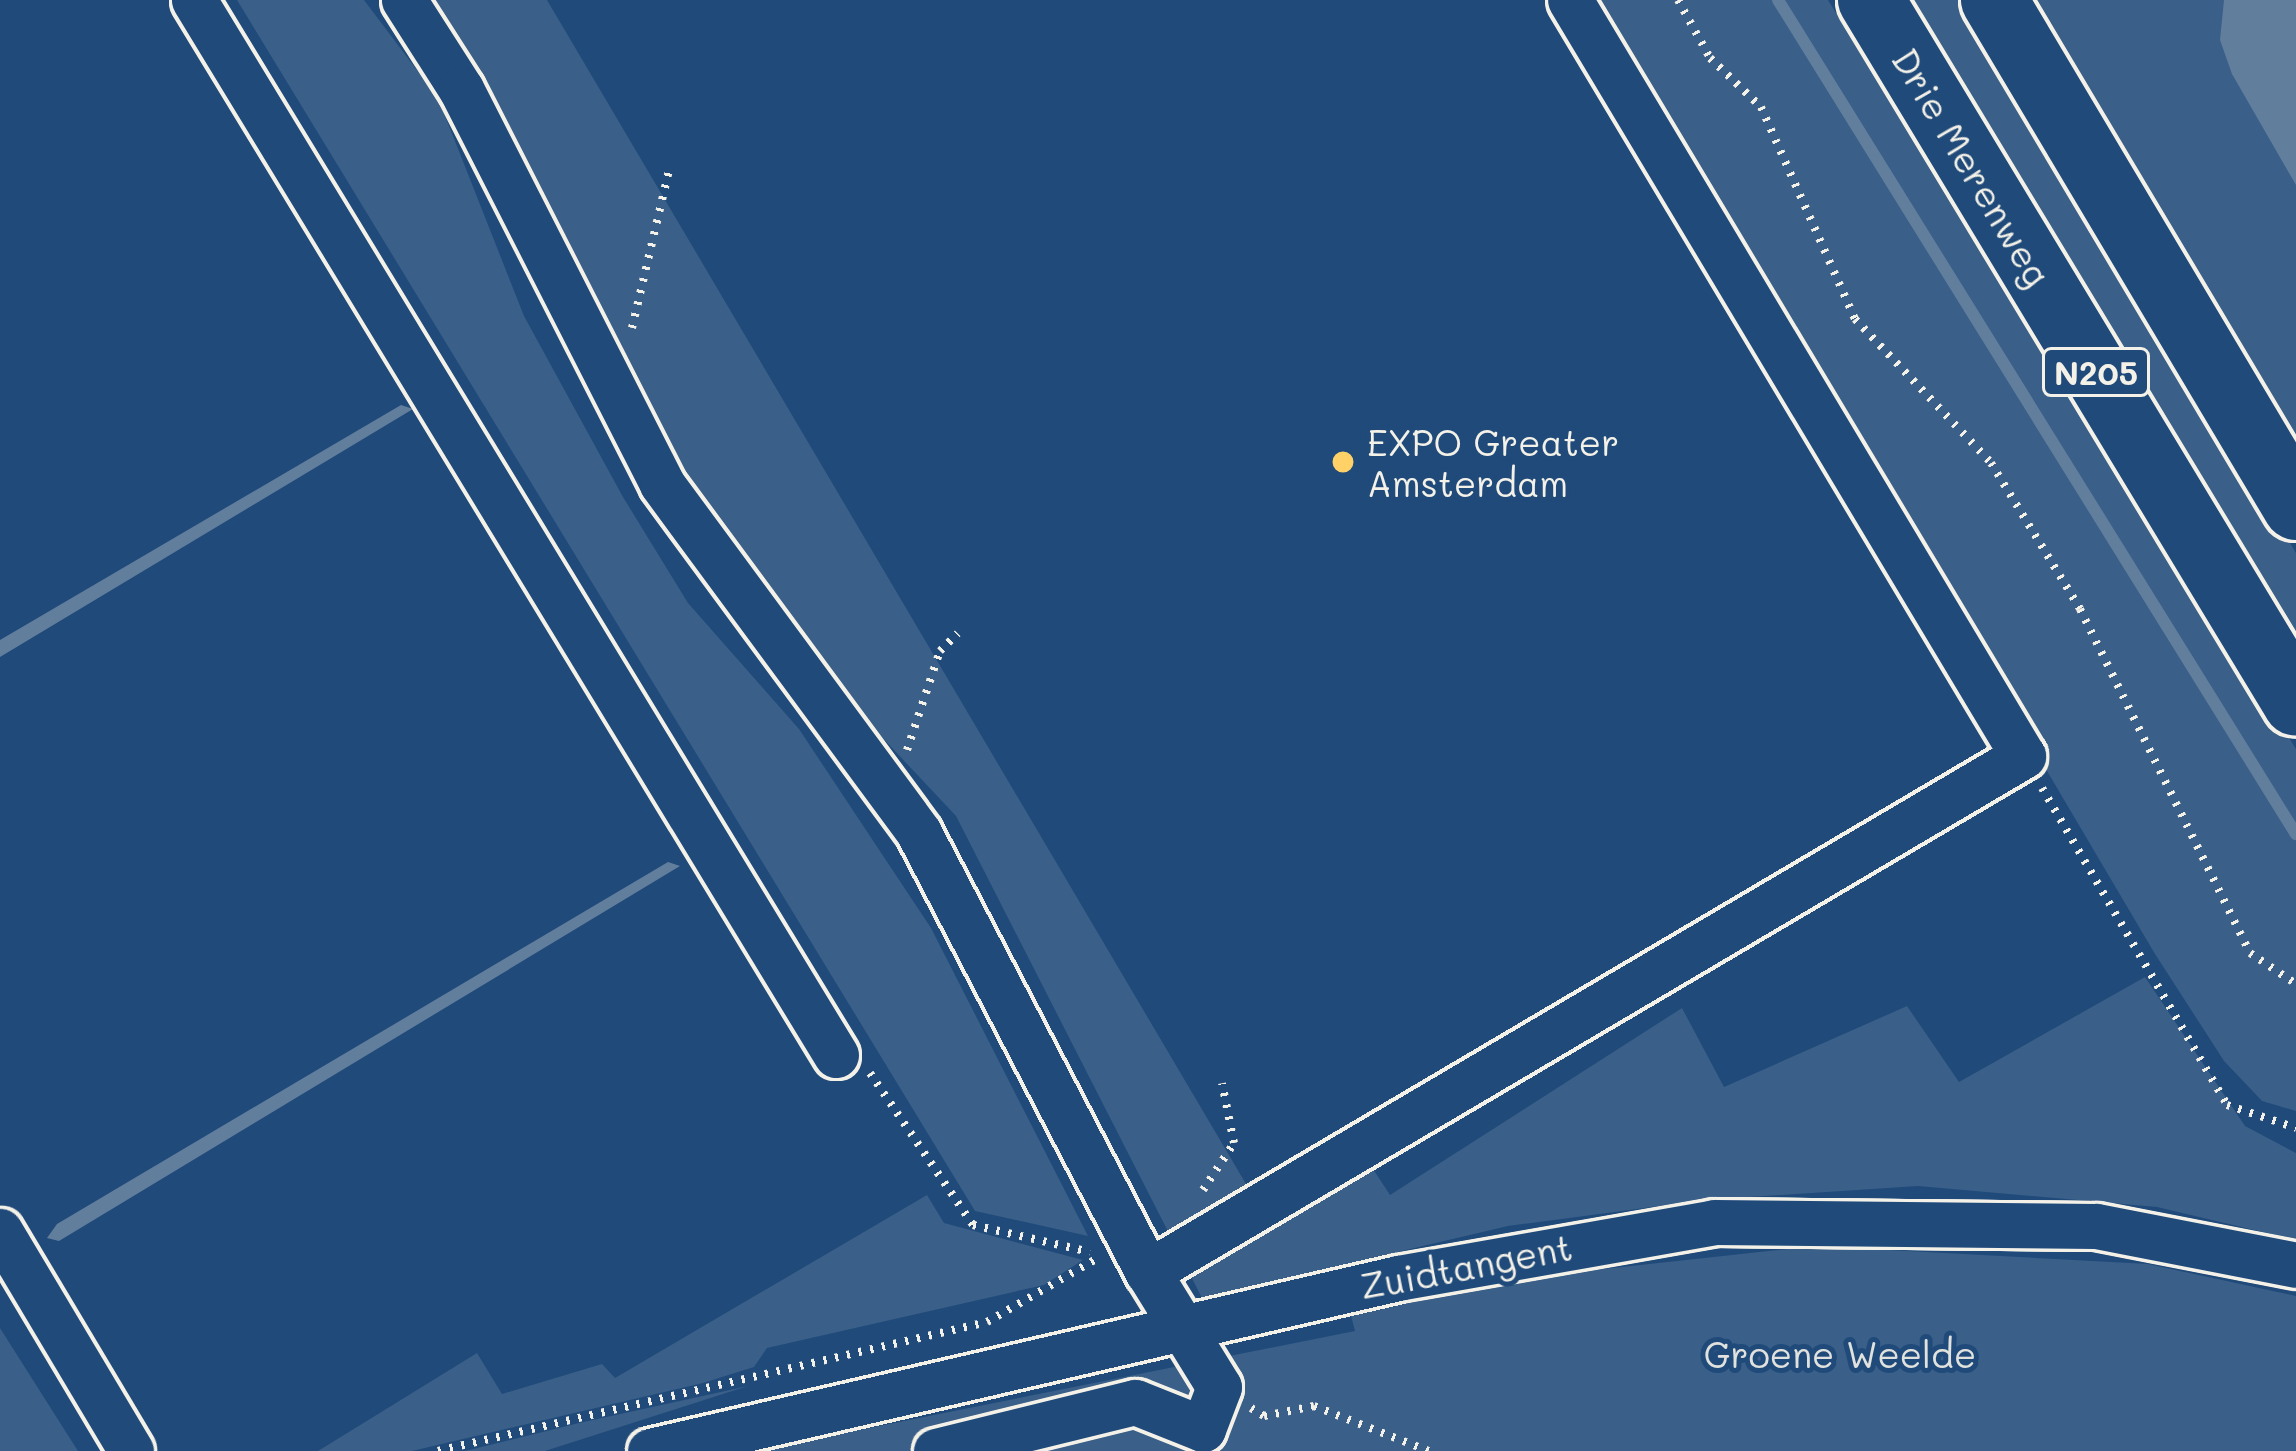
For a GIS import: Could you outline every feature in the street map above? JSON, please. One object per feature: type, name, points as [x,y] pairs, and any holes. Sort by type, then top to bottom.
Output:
[{"type":"highway","name":"Drie Merenweg","points":[[1871,0],[2296,703]]},
{"type":"highway","name":"N205","points":[[1994,0],[2296,507]]},
{"type":"street","points":[[194,0],[836,1055]]},
{"type":"street","points":[[404,0],[461,89],[662,484],[919,833],[1140,1256],[1219,1387],[1202,1429],[1135,1402],[936,1451]]},
{"type":"street","points":[[1140,1256],[2023,756],[1570,0]]},
{"type":"street","name":"Zuidtangent","points":[[650,1451],[1532,1250],[1714,1222],[2096,1226],[2296,1264]]},
{"type":"street","points":[[0,1231],[131,1451]]},
{"type":"path","points":[[1678,0],[1710,58],[1761,106],[1855,319],[1991,463],[2080,609],[2250,953],[2296,984]]},
{"type":"path","points":[[616,396],[670,166]]},
{"type":"path","points":[[892,796],[940,651],[958,633]]},
{"type":"path","points":[[2023,756],[2228,1105],[2296,1128]]},
{"type":"path","points":[[1198,1198],[1234,1143],[1222,1083]]},
{"type":"path","points":[[438,1451],[987,1322],[1140,1256]]},
{"type":"path","points":[[1219,1387],[1264,1416],[1314,1406],[1429,1451]]},
{"type":"green space","points":[[237,0],[364,0],[438,98],[524,316],[623,497],[688,603],[799,729],[931,928],[1088,1236],[975,1211]]},
{"type":"green space","points":[[434,0],[547,0],[1262,1211],[1364,1155],[1390,1195],[1682,1008],[1724,1087],[1907,1006],[1959,1082],[2145,977],[2245,1126],[2296,1153],[2296,1240],[2157,1207],[1918,1186],[1705,1200],[1508,1226],[1202,1298],[956,816],[831,683],[683,467],[566,263]]},
{"type":"green space","points":[[1592,0],[1828,0],[2296,749],[2296,1111],[2262,1101],[2224,1061],[2155,954]]},
{"type":"green space","points":[[1904,0],[1967,0],[2296,553],[2296,667]]},
{"type":"green space","points":[[2029,0],[2224,0],[2296,127],[2296,447]]},
{"type":"green space","points":[[927,1195],[944,1223],[1083,1260],[1044,1285],[767,1348],[754,1367],[703,1383],[412,1451],[318,1451],[477,1353],[502,1394],[602,1364],[615,1378]]},
{"type":"green space","name":"Groene Weelde","points":[[1814,1246],[2148,1264],[2296,1296],[2296,1451],[753,1451],[1355,1331],[1351,1316],[1521,1278]]},
{"type":"green space","points":[[0,1328],[64,1429],[78,1451],[0,1451]]},
{"type":"green space","points":[[748,1386],[545,1451],[465,1451],[579,1423]]},
{"type":"shaded area","points":[[2224,0],[2296,0],[2296,185],[2232,74],[2220,40]]},
{"type":"shaded area","points":[[401,405],[413,409],[0,657],[0,640]]},
{"type":"shaded area","points":[[668,862],[680,866],[59,1241],[47,1238],[57,1224]]},
{"type":"waterway","points":[[1778,0],[2296,834]]},
{"type":"place","name":"EXPO Greater Amsterdam","points":[[1343,462]]}]
